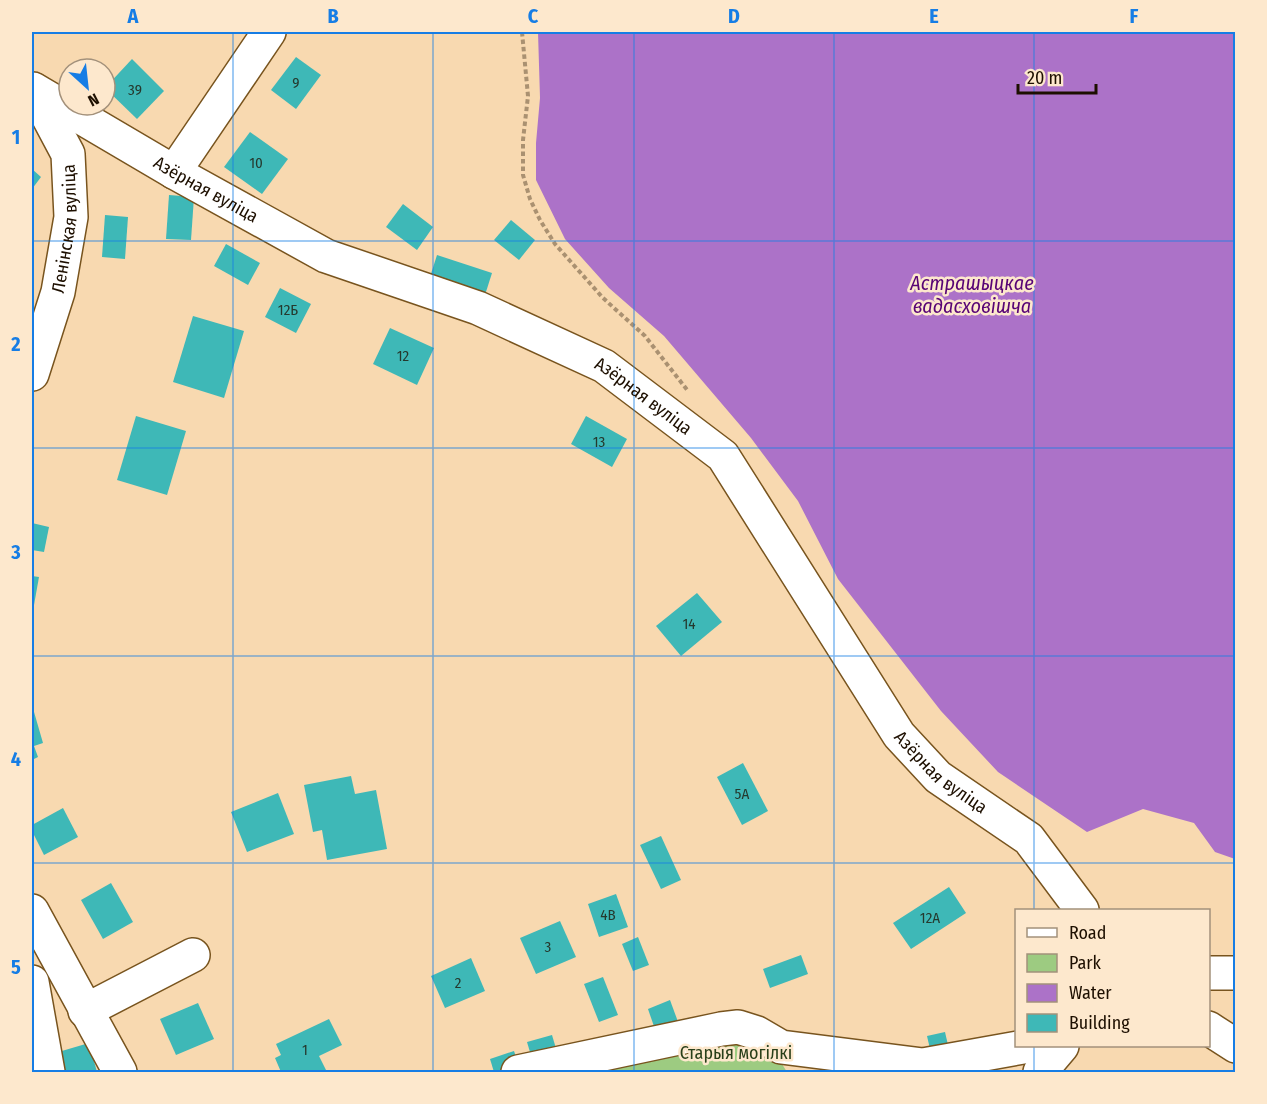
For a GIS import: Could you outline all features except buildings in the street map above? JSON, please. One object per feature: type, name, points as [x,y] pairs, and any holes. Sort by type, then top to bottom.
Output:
[{"type":"street","points":[[174,172],[269,32]]},
{"type":"street","name":"Азёрная вуліца","points":[[32,88],[174,172],[326,256],[478,308],[604,366],[723,456],[899,735],[938,777],[1029,839],[1081,909]]},
{"type":"street","name":"Ленінская вуліца","points":[[32,88],[68,154],[71,218],[58,292],[32,374]]},
{"type":"street","points":[[32,911],[120,1072]]},
{"type":"street","points":[[86,1011],[193,955]]},
{"type":"street","points":[[1210,973],[1236,973]]},
{"type":"street","points":[[32,982],[48,1072]]},
{"type":"street","points":[[518,1072],[738,1027],[757,1033],[788,1060],[926,1069],[1025,1047]]},
{"type":"street","points":[[1210,1029],[1236,1046]]},
{"type":"street","points":[[1040,1072],[1061,1047]]},
{"type":"path","points":[[522,32],[528,96],[523,140],[523,175],[530,199],[555,244],[603,298],[645,336],[693,396]]},
{"type":"green space","name":"Старыя могілкі","points":[[735,1032],[761,1042],[787,1072],[565,1072]]},
{"type":"water","name":"Астрашыцкае вадасховішча","points":[[538,32],[1235,32],[1235,859],[1215,852],[1194,823],[1143,809],[1087,832],[998,772],[941,711],[838,579],[798,501],[751,438],[664,336],[609,288],[565,239],[536,180],[536,143],[540,98]]}]
